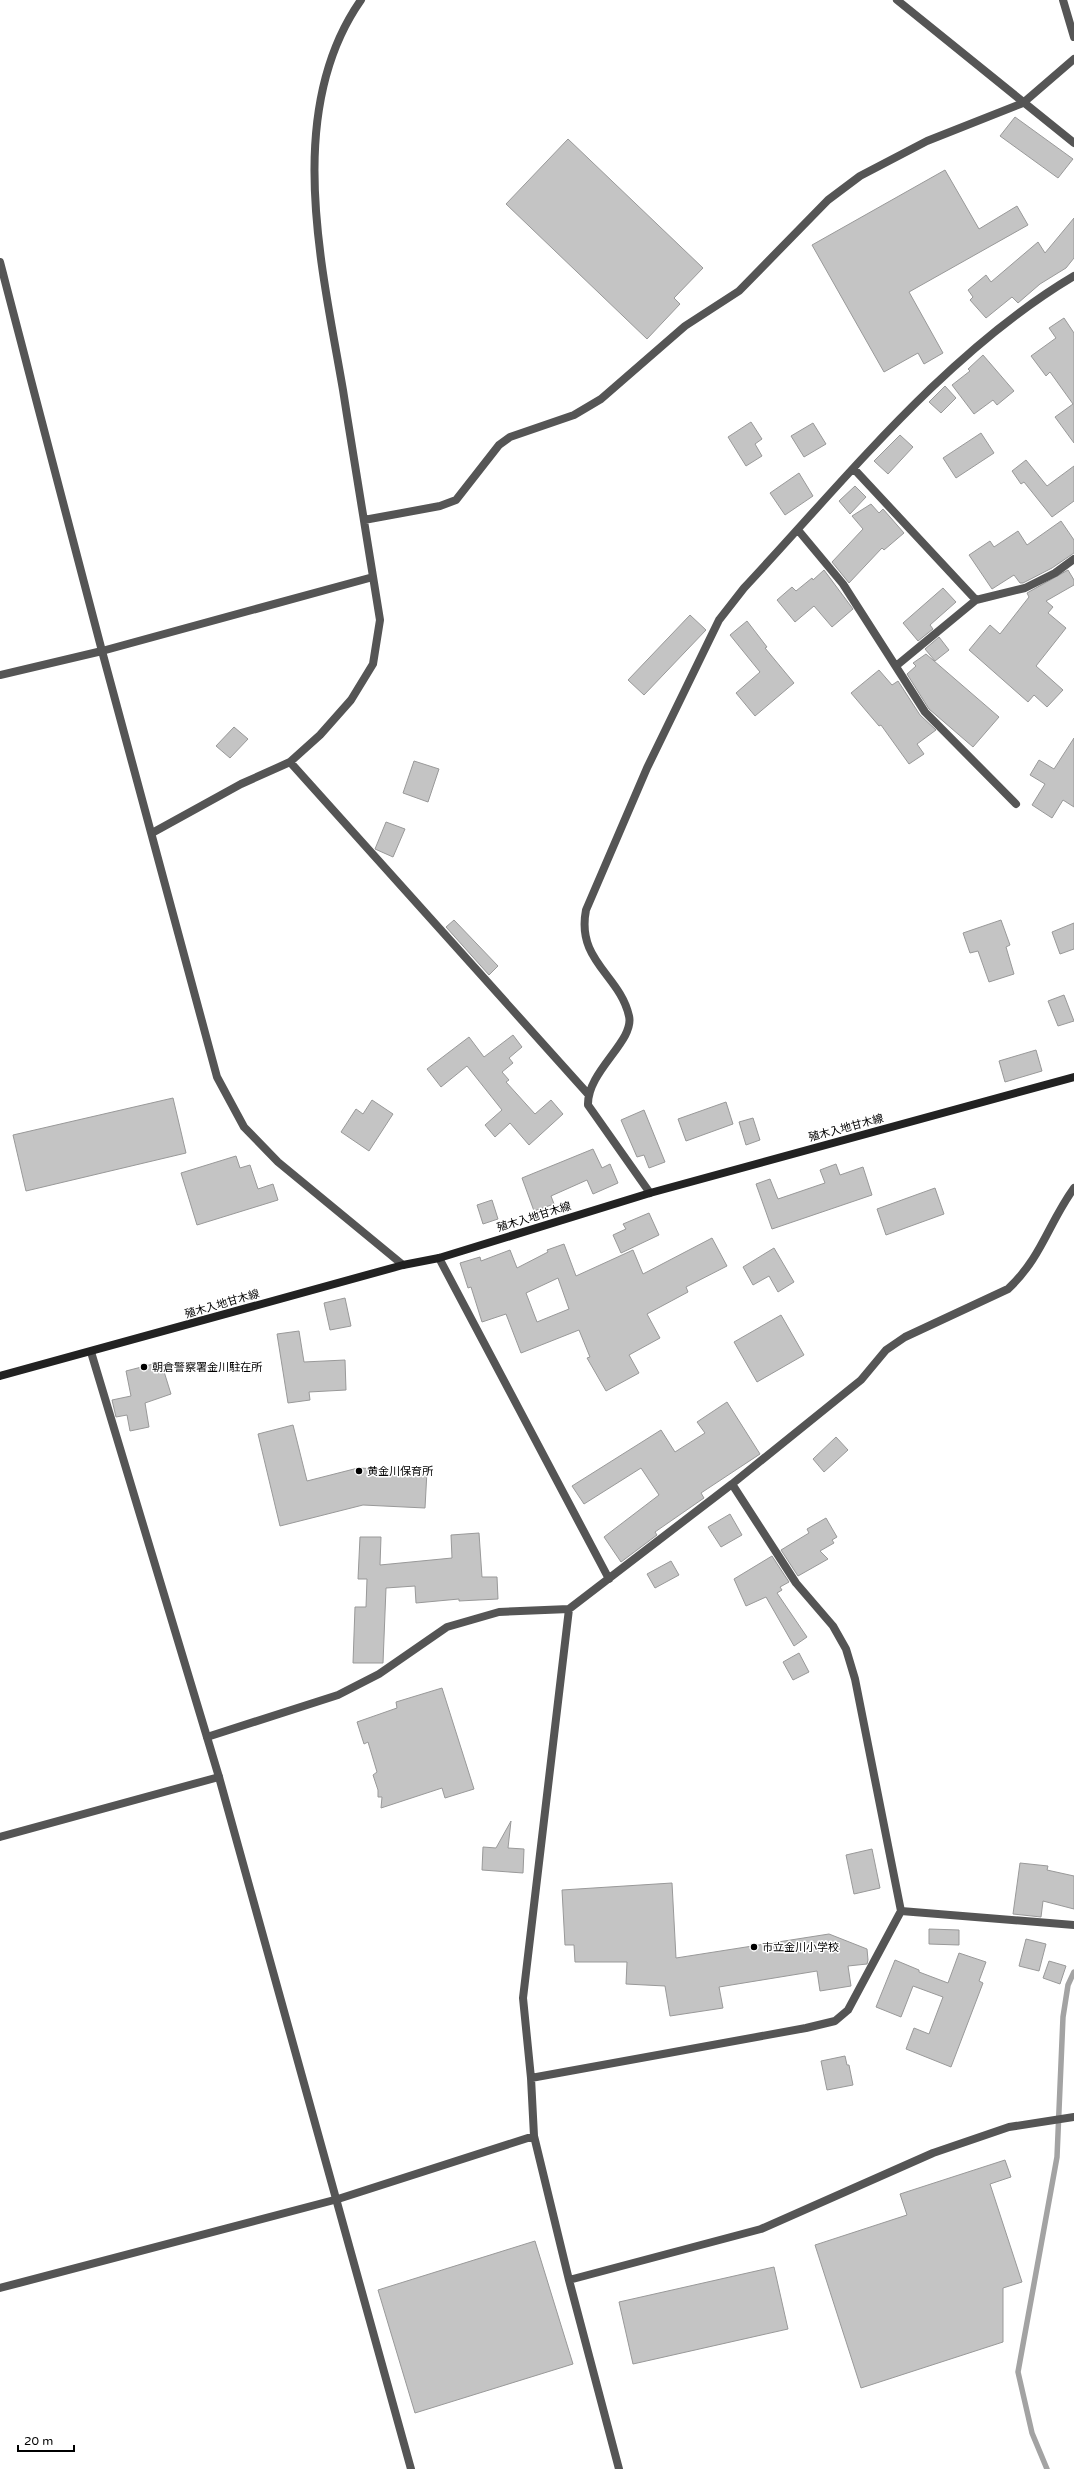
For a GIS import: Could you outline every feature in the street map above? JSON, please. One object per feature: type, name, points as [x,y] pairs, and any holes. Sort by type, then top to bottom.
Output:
[{"type":"main road","name":"殖木入地甘木線","points":[[0,1376],[403,1265],[439,1258],[650,1193],[1074,1077]]},
{"type":"street","points":[[152,833],[241,784],[290,762],[320,735],[351,700],[373,664],[380,620],[318,243],[315,163],[319,108],[331,56],[347,20],[361,0]]},
{"type":"street","points":[[896,0],[1074,143]]},
{"type":"street","points":[[1063,0],[1074,37]]},
{"type":"street","points":[[364,520],[440,506],[456,500],[499,445],[510,437],[574,415],[601,399],[684,326],[739,291],[828,200],[860,176],[927,141],[1023,103],[1074,59]]},
{"type":"street","points":[[0,262],[102,651],[217,1077],[244,1127],[278,1162],[403,1265]]},
{"type":"street","points":[[650,1193],[588,1105],[588,1094],[596,1077],[626,1034],[630,1018],[624,1001],[588,946],[584,925],[586,910],[647,768],[720,620],[744,588],[914,404],[989,336],[1045,293],[1074,276]]},
{"type":"street","points":[[854,469],[976,600]]},
{"type":"street","points":[[798,530],[843,584],[925,712],[1016,804]]},
{"type":"street","points":[[896,666],[976,600],[1024,588],[1055,573],[1074,559]]},
{"type":"street","points":[[0,675],[102,651],[373,577]]},
{"type":"street","points":[[290,762],[588,1094]]},
{"type":"street","points":[[207,1738],[338,1695],[378,1674],[447,1627],[499,1612],[569,1609],[732,1484],[860,1380],[886,1350],[905,1336],[1008,1289],[1021,1277],[1039,1253],[1074,1188]]},
{"type":"street","points":[[439,1258],[609,1579]]},
{"type":"street","points":[[91,1352],[219,1777],[338,2199],[411,2469]]},
{"type":"street","points":[[531,2078],[806,2028],[835,2021],[848,2010],[901,1911],[855,1679],[846,1649],[833,1626],[796,1583],[732,1484]]},
{"type":"street","points":[[569,1609],[523,1998],[531,2078],[534,2136],[569,2280],[620,2469]]},
{"type":"street","points":[[0,1837],[219,1777]]},
{"type":"street","points":[[901,1911],[1074,1925]]},
{"type":"street","points":[[569,2280],[761,2229],[933,2153],[1010,2127],[1074,2117]]},
{"type":"street","points":[[0,2288],[338,2199],[534,2136]]},
{"type":"building","points":[[1015,117],[1073,159],[1058,178],[1000,136]]},
{"type":"building","points":[[568,139],[703,268],[674,298],[680,304],[647,339],[506,204]]},
{"type":"building","points":[[945,170],[979,229],[1017,206],[1028,225],[909,292],[943,353],[924,364],[918,353],[884,372],[812,245]]},
{"type":"building","points":[[1074,218],[1074,258],[1066,268],[1040,284],[1018,303],[1012,297],[986,318],[970,300],[973,297],[968,290],[986,275],[991,282],[1038,242],[1045,253]]},
{"type":"building","points":[[1064,318],[1074,333],[1074,443],[1055,417],[1073,404],[1050,372],[1046,376],[1031,356],[1056,338],[1049,328]]},
{"type":"building","points":[[983,355],[1014,391],[997,405],[993,400],[974,414],[952,385],[970,371],[968,369]]},
{"type":"building","points":[[945,386],[956,398],[941,413],[929,402]]},
{"type":"building","points":[[751,422],[762,439],[755,444],[762,456],[746,466],[728,437]]},
{"type":"building","points":[[813,423],[826,444],[804,457],[791,436]]},
{"type":"building","points":[[981,433],[994,453],[956,478],[943,458]]},
{"type":"building","points":[[900,435],[913,447],[888,474],[874,461]]},
{"type":"building","points":[[1026,460],[1047,486],[1074,466],[1074,501],[1052,517],[1024,482],[1021,484],[1012,471]]},
{"type":"building","points":[[799,473],[813,496],[785,515],[770,493]]},
{"type":"building","points":[[855,486],[866,497],[850,514],[839,501]]},
{"type":"building","points":[[871,504],[879,513],[883,509],[904,533],[884,550],[882,548],[849,583],[832,562],[863,529],[852,516]]},
{"type":"building","points":[[1061,521],[1074,540],[1074,553],[1052,568],[1023,583],[1020,583],[1014,575],[992,589],[969,555],[990,541],[994,547],[1018,531],[1027,545]]},
{"type":"building","points":[[824,570],[853,609],[832,627],[814,606],[795,622],[777,600],[792,587],[796,591],[812,578],[813,580]]},
{"type":"building","points":[[1068,570],[1074,580],[1074,585],[1046,601],[1053,607],[1048,613],[1066,628],[1036,666],[1063,690],[1047,707],[1034,695],[1028,702],[969,650],[990,625],[1000,634],[1029,597],[1027,593]]},
{"type":"building","points":[[943,588],[956,602],[930,625],[933,629],[918,641],[903,623]]},
{"type":"building","points":[[690,615],[706,630],[644,695],[628,680]]},
{"type":"building","points":[[747,621],[767,647],[765,648],[794,683],[755,716],[736,693],[760,672],[730,635]]},
{"type":"building","points":[[939,637],[949,650],[935,661],[925,649]]},
{"type":"building","points":[[926,654],[999,717],[973,747],[929,709],[907,674],[916,666],[913,663]]},
{"type":"building","points":[[879,670],[892,685],[898,681],[920,715],[936,730],[917,744],[924,754],[909,764],[881,725],[879,726],[851,693]]},
{"type":"building","points":[[234,727],[248,739],[230,758],[216,746]]},
{"type":"building","points":[[1074,738],[1074,807],[1063,800],[1052,818],[1032,805],[1045,784],[1030,775],[1039,760],[1054,769]]},
{"type":"building","points":[[414,761],[439,769],[428,802],[403,793]]},
{"type":"building","points":[[386,822],[405,829],[393,857],[375,849]]},
{"type":"building","points":[[454,920],[498,966],[489,975],[446,927]]},
{"type":"building","points":[[1001,920],[1010,945],[1006,947],[1014,974],[989,982],[978,951],[970,953],[963,933]]},
{"type":"building","points":[[1074,923],[1074,949],[1060,954],[1052,932]]},
{"type":"building","points":[[1064,995],[1074,1021],[1058,1026],[1048,1001]]},
{"type":"building","points":[[513,1035],[522,1047],[509,1058],[513,1063],[502,1072],[509,1080],[506,1082],[535,1114],[551,1100],[563,1114],[529,1145],[510,1123],[495,1137],[485,1125],[502,1110],[467,1066],[441,1087],[427,1069],[469,1037],[484,1057]]},
{"type":"building","points":[[1036,1050],[1042,1071],[1005,1082],[999,1061]]},
{"type":"building","points":[[173,1098],[186,1153],[26,1191],[13,1135]]},
{"type":"building","points":[[372,1100],[393,1114],[369,1151],[341,1132],[356,1109],[363,1114]]},
{"type":"building","points":[[726,1102],[733,1124],[686,1141],[678,1119]]},
{"type":"building","points":[[644,1110],[665,1162],[649,1168],[644,1155],[637,1157],[621,1120]]},
{"type":"building","points":[[753,1118],[760,1140],[746,1145],[739,1122]]},
{"type":"building","points":[[593,1149],[602,1168],[610,1164],[618,1183],[593,1194],[587,1180],[551,1196],[554,1204],[534,1211],[522,1178]]},
{"type":"building","points":[[236,1156],[240,1168],[250,1165],[258,1189],[273,1184],[278,1200],[197,1225],[181,1173]]},
{"type":"building","points":[[836,1164],[840,1175],[863,1167],[872,1195],[772,1229],[756,1184],[770,1179],[778,1199],[825,1183],[820,1170]]},
{"type":"building","points":[[935,1188],[944,1214],[886,1235],[877,1209]]},
{"type":"building","points":[[492,1200],[498,1219],[483,1224],[477,1205]]},
{"type":"building","points":[[649,1213],[659,1235],[621,1253],[613,1235],[626,1229],[623,1224]]},
{"type":"building","points":[[712,1238],[727,1266],[686,1287],[688,1292],[647,1314],[660,1338],[629,1355],[639,1373],[606,1391],[587,1358],[590,1357],[579,1330],[521,1353],[506,1314],[482,1322],[471,1287],[468,1288],[460,1263],[480,1257],[481,1261],[510,1250],[517,1268],[548,1252],[547,1250],[564,1244],[576,1276],[633,1250],[643,1274]],"holes":[[[558,1278],[569,1309],[537,1322],[526,1293]]]},
{"type":"building","points":[[774,1248],[794,1282],[778,1292],[769,1276],[753,1285],[743,1267]]},
{"type":"building","points":[[345,1298],[351,1326],[330,1330],[324,1303]]},
{"type":"building","points":[[781,1315],[804,1355],[757,1382],[734,1342]]},
{"type":"building","points":[[299,1331],[304,1362],[345,1360],[346,1390],[309,1392],[310,1400],[288,1403],[277,1334]]},
{"type":"building","points":[[161,1362],[171,1394],[145,1403],[149,1427],[130,1431],[127,1415],[116,1417],[112,1400],[131,1396],[126,1371]]},
{"type":"building","points":[[727,1402],[760,1454],[701,1493],[704,1498],[655,1532],[657,1535],[621,1562],[604,1537],[659,1495],[641,1468],[584,1504],[572,1486],[661,1430],[675,1452],[705,1433],[697,1422]]},
{"type":"building","points":[[293,1425],[307,1481],[358,1468],[427,1471],[425,1508],[363,1505],[280,1526],[258,1434]]},
{"type":"building","points":[[836,1437],[848,1450],[824,1472],[813,1459]]},
{"type":"building","points":[[730,1514],[742,1535],[721,1547],[708,1527]]},
{"type":"building","points":[[826,1518],[837,1537],[832,1540],[834,1543],[820,1551],[828,1559],[798,1576],[781,1550],[809,1533],[807,1529]]},
{"type":"building","points":[[479,1533],[482,1577],[497,1577],[498,1599],[459,1601],[459,1599],[416,1603],[415,1586],[386,1588],[383,1663],[353,1663],[355,1607],[366,1607],[367,1579],[358,1579],[360,1537],[381,1537],[380,1565],[452,1558],[451,1535]]},
{"type":"building","points":[[772,1556],[789,1582],[780,1587],[782,1590],[777,1593],[807,1637],[794,1646],[766,1597],[746,1606],[734,1579]]},
{"type":"building","points":[[671,1561],[679,1575],[655,1588],[647,1574]]},
{"type":"building","points":[[799,1653],[809,1672],[793,1680],[783,1662]]},
{"type":"building","points":[[442,1688],[474,1789],[445,1798],[442,1788],[381,1808],[382,1797],[378,1797],[378,1790],[373,1775],[377,1772],[368,1742],[364,1744],[357,1722],[397,1708],[396,1702]]},
{"type":"building","points":[[511,1821],[508,1848],[524,1849],[523,1873],[482,1870],[483,1847],[496,1848]]},
{"type":"building","points":[[872,1849],[880,1888],[854,1894],[846,1855]]},
{"type":"building","points":[[1020,1863],[1048,1866],[1047,1870],[1074,1876],[1074,1909],[1043,1901],[1041,1917],[1013,1914]]},
{"type":"building","points":[[672,1883],[676,1958],[829,1934],[867,1949],[867,1964],[848,1966],[851,1986],[820,1991],[817,1971],[719,1987],[723,2008],[670,2016],[665,1986],[626,1984],[627,1962],[575,1962],[574,1945],[565,1945],[562,1890]]},
{"type":"building","points":[[929,1929],[959,1930],[959,1945],[929,1944]]},
{"type":"building","points":[[1026,1939],[1046,1944],[1039,1971],[1019,1966]]},
{"type":"building","points":[[959,1953],[986,1962],[979,1981],[983,1983],[951,2067],[906,2049],[914,2028],[929,2034],[943,1997],[913,1986],[901,2017],[876,2007],[895,1960],[919,1970],[919,1972],[948,1983]]},
{"type":"building","points":[[1049,1961],[1066,1966],[1060,1984],[1043,1978]]},
{"type":"building","points":[[845,2056],[847,2065],[849,2065],[853,2085],[827,2090],[821,2061]]},
{"type":"building","points":[[1005,2160],[1011,2177],[990,2184],[1022,2282],[1003,2288],[1003,2342],[861,2388],[815,2245],[907,2215],[900,2194]]},
{"type":"building","points":[[535,2241],[573,2364],[415,2413],[378,2290]]},
{"type":"building","points":[[774,2267],[788,2329],[633,2364],[619,2302]]},
{"type":"waterway","points":[[1047,2469],[1032,2433],[1018,2372],[1057,2157],[1063,2017],[1068,1985],[1074,1972]]},
{"type":"place","name":"朝倉警察署金川駐在所","points":[[144,1367]]},
{"type":"place","name":"黄金川保育所","points":[[359,1471]]},
{"type":"place","name":"市立金川小学校","points":[[754,1947]]}]
